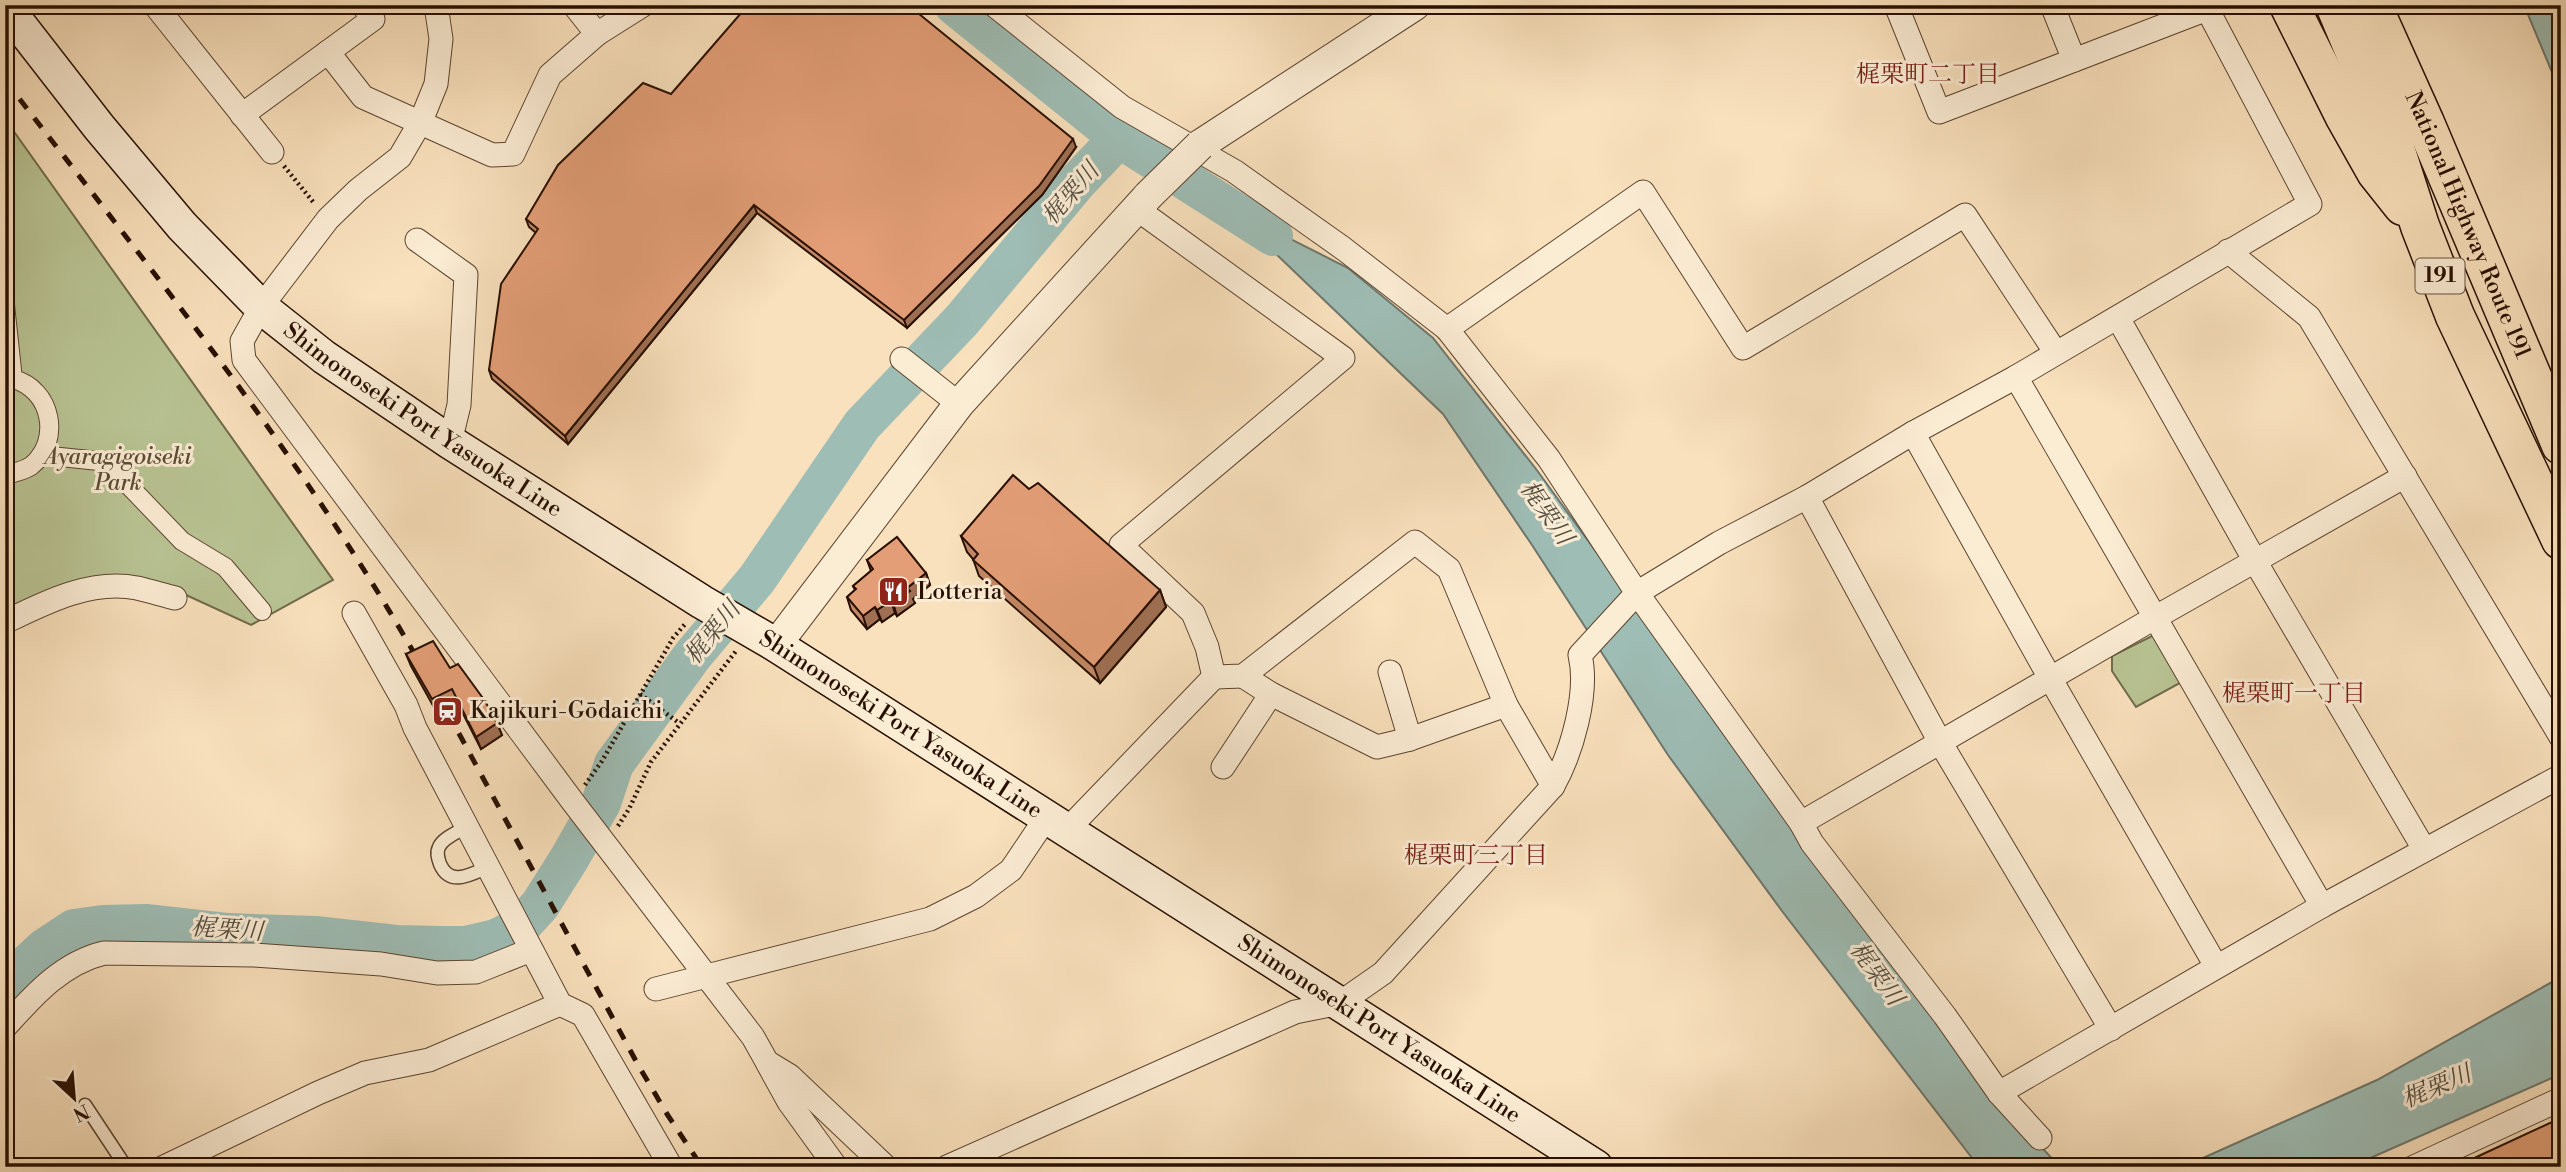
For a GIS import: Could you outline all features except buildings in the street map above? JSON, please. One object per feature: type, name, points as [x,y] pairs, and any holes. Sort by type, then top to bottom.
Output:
[{"type":"highway","points":[[2289,5],[2376,172],[2420,226]]},
{"type":"highway","name":"National Highway Route 191","points":[[2335,5],[2395,148],[2420,226],[2455,316],[2561,540]]},
{"type":"highway","name":"National Highway Route 191","points":[[2372,5],[2425,123],[2561,445]]},
{"type":"highway","points":[[2401,5],[2423,69],[2425,123]]},
{"type":"main road","name":"Shimonoseki Port Yasuoka Line","points":[[5,6],[99,128],[182,226],[261,307],[324,357],[450,442],[1596,1167]]},
{"type":"street","points":[[155,5],[272,152]]},
{"type":"street","points":[[242,115],[373,19],[363,5]]},
{"type":"street","points":[[436,5],[441,38],[436,83],[421,121],[400,157],[328,219],[261,307],[242,341],[244,360],[575,805],[753,1037],[789,1102],[835,1167]]},
{"type":"street","points":[[574,5],[597,34]]},
{"type":"street","points":[[328,51],[363,97],[492,155],[513,154],[550,75],[597,34],[643,5]]},
{"type":"street","points":[[994,5],[1122,107],[1234,171],[1344,249],[1447,329],[1549,459],[1637,593],[1801,823],[1812,843],[1945,1016],[2000,1093],[2040,1138]]},
{"type":"street","points":[[757,634],[959,404],[1142,202],[1200,145],[1415,5]]},
{"type":"street","points":[[947,1167],[1295,1012],[1340,1003],[1383,973],[1553,786],[1566,764],[1574,741],[1583,670],[1580,655],[1637,593],[1719,543],[1807,497],[1913,433],[2016,377],[2311,204],[2206,7],[1939,112],[1896,5]]},
{"type":"street","points":[[2052,5],[2074,60]]},
{"type":"street","points":[[1447,329],[1643,192],[1743,348],[1965,215],[2056,353]]},
{"type":"street","points":[[1142,202],[1343,358],[1121,545],[1193,613],[1207,648],[1214,677]]},
{"type":"street","points":[[417,240],[466,275],[459,405],[450,442]]},
{"type":"street","points":[[2228,251],[2309,317],[2561,737]]},
{"type":"street","points":[[5,305],[7,304],[13,379],[32,386],[40,395],[49,418],[49,431],[41,455],[30,466],[17,473],[5,475]]},
{"type":"street","points":[[2118,318],[2255,561],[2424,849]]},
{"type":"street","points":[[902,359],[959,404]]},
{"type":"street","points":[[2016,377],[2322,906]]},
{"type":"street","points":[[1913,433],[2216,966]]},
{"type":"street","points":[[41,455],[99,461],[115,469],[182,541],[225,567],[262,611]]},
{"type":"street","points":[[1801,823],[2405,476]]},
{"type":"street","points":[[1807,497],[1940,742],[2111,1029]]},
{"type":"street","points":[[1242,676],[1415,542],[1449,569],[1506,705],[1553,786]]},
{"type":"street","points":[[5,622],[57,597],[95,589],[135,588],[175,598]]},
{"type":"street","points":[[354,613],[406,705],[415,728],[560,1004],[583,1016],[671,1167]]},
{"type":"street","points":[[1390,673],[1410,739]]},
{"type":"street","points":[[656,989],[930,919],[976,896],[1011,870],[1056,824],[1214,677],[1242,676],[1271,694],[1377,747],[1410,739],[1506,705]]},
{"type":"street","points":[[1223,767],[1271,694]]},
{"type":"street","points":[[2000,1093],[2322,906],[2561,776]]},
{"type":"street","points":[[5,1027],[28,1001],[69,967],[84,958],[104,953],[266,956],[381,964],[437,973],[476,972],[530,947]]},
{"type":"street","points":[[164,1167],[365,1073],[429,1060],[560,1004]]},
{"type":"street","points":[[767,1062],[790,1076],[886,1167]]},
{"type":"street","points":[[2414,1167],[2561,1099]]},
{"type":"lane","points":[[466,827],[444,840],[438,848],[437,857],[443,872],[452,878],[463,878],[488,867]]},
{"type":"lane","points":[[85,1105],[126,1167]]},
{"type":"path","points":[[272,152],[328,219]]},
{"type":"path","points":[[575,805],[673,638],[702,602]]},
{"type":"path","points":[[604,841],[629,809],[651,762],[679,723],[757,634]]},
{"type":"path","points":[[640,694],[679,723]]},
{"type":"green space","name":"Ayaragigoiseki Park","points":[[5,119],[333,580],[251,625],[184,594],[145,584],[5,617]]},
{"type":"green space","points":[[2158,633],[2191,677],[2136,707],[2112,671],[2112,656]]},
{"type":"water","points":[[2524,5],[2561,5],[2561,92],[2559,89]]},
{"type":"water","points":[[1227,207],[1348,268],[1433,338],[1536,469],[1981,1081],[2056,1163],[2063,1167],[1979,1167],[1782,911],[1668,755],[1532,545],[1443,414]]},
{"type":"water","points":[[2561,977],[2561,1074],[2350,1167],[2183,1167],[2377,1080]]},
{"type":"waterway","points":[[954,5],[1119,138],[1273,236]]},
{"type":"waterway","name":"梶栗川","points":[[5,985],[44,949],[74,929],[103,925],[148,924],[228,933],[315,936],[396,945],[441,946],[466,946],[496,939],[520,927],[540,905],[569,859],[601,803],[614,764],[693,655],[757,579],[862,425],[962,320],[1078,181],[1119,138]]},
{"type":"railway","points":[[5,80],[170,294],[277,440],[328,514],[422,667]]},
{"type":"railway","points":[[436,691],[637,1063],[702,1167]]},
{"type":"place","name":"Lotteria","points":[[894,592]]},
{"type":"place","name":"Kajikuri-Gōdaichi","points":[[447,711]]},
{"type":"district","name":"梶栗町二丁目","points":[[1928,75]]},
{"type":"district","name":"梶栗町一丁目","points":[[2294,694]]},
{"type":"district","name":"梶栗町三丁目","points":[[1476,856]]}]
